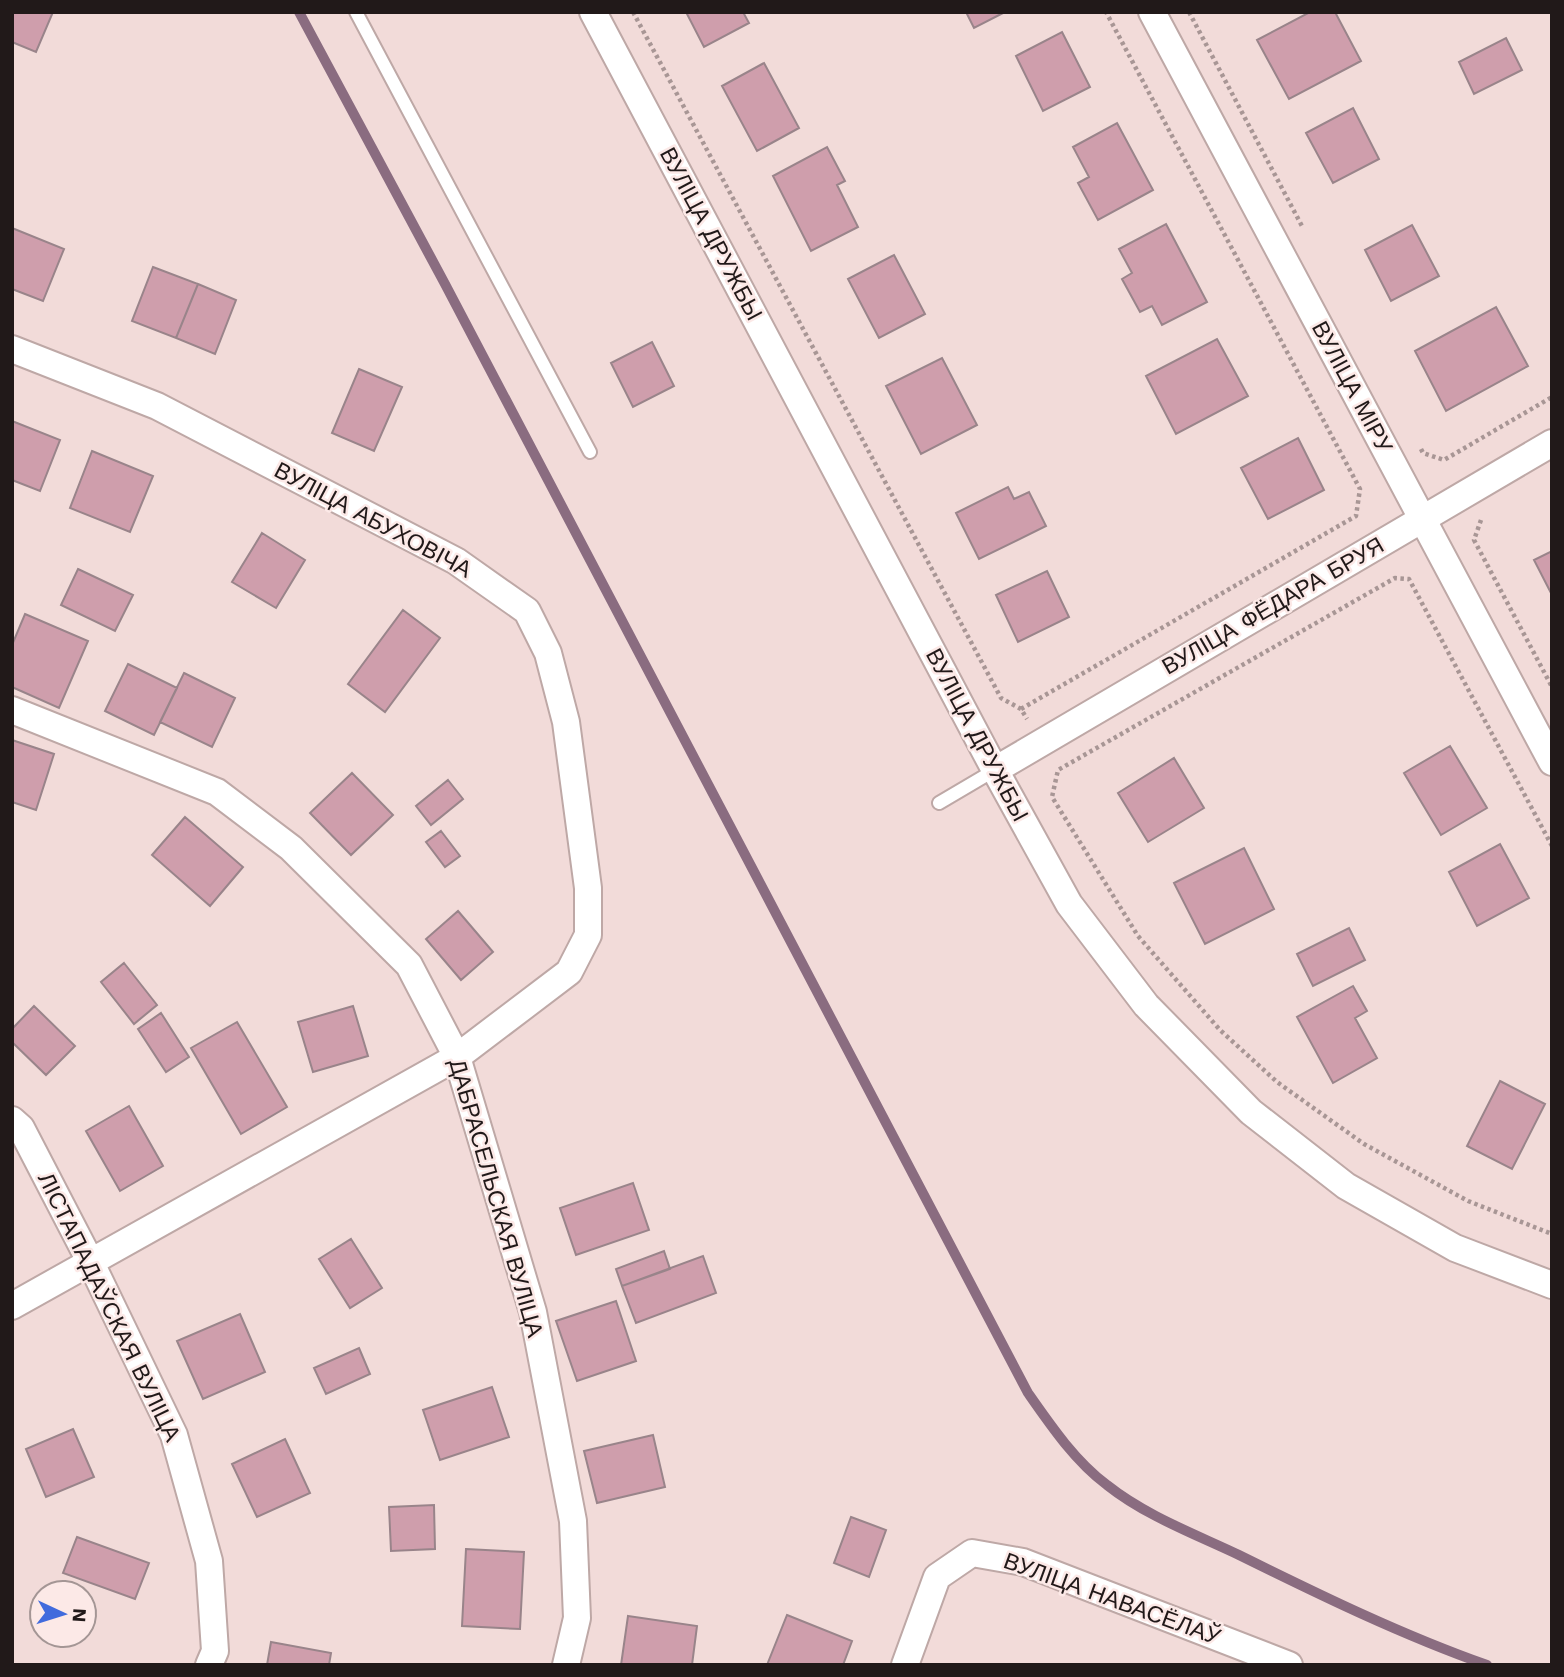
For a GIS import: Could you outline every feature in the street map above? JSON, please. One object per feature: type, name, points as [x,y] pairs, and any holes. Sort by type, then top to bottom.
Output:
[{"type":"street","name":"ВУЛІЦА ДРУЖБЫ","points":[[593,12],[1069,904],[1146,1005],[1251,1112],[1346,1186],[1455,1248],[1552,1285]]},
{"type":"street","name":"ВУЛІЦА МІРУ","points":[[1152,12],[1552,762]]},
{"type":"street","name":"ВУЛІЦА АБУХОВІЧА","points":[[12,349],[169,412],[456,561],[527,611],[548,653],[566,722],[588,888],[587,935],[569,972],[457,1058],[12,1306]]},
{"type":"street","name":"ВУЛІЦА ФЁДАРА БРУЯ","points":[[995,769],[1552,443]]},
{"type":"street","name":"ДАБРАСЕЛЬСКАЯ ВУЛІЦА","points":[[12,710],[217,792],[291,848],[410,965],[457,1058],[533,1312],[573,1521],[577,1618],[566,1665]]},
{"type":"street","name":"ЛІСТАПАДАЎСКАЯ ВУЛІЦА","points":[[12,1120],[21,1128],[174,1436],[209,1561],[215,1651],[209,1665]]},
{"type":"street","name":"ВУЛІЦА НАВАСЁЛАЎ","points":[[905,1665],[937,1577],[972,1553],[1023,1562],[1289,1665]]},
{"type":"lane","points":[[356,12],[590,452]]},
{"type":"lane","points":[[939,803],[995,769]]},
{"type":"path","points":[[633,12],[1001,698],[1021,709],[1356,516],[1360,489],[1106,12]]},
{"type":"path","points":[[1189,12],[1306,233]]},
{"type":"path","points":[[1417,441],[1423,453],[1444,460],[1552,397]]},
{"type":"path","points":[[1492,513],[1479,520],[1474,540],[1552,687]]},
{"type":"path","points":[[1552,846],[1409,579],[1395,578],[1058,770],[1052,797],[1138,936],[1220,1030],[1277,1082],[1364,1144],[1468,1201],[1552,1234]]},
{"type":"building","points":[[12,12],[53,12],[36,52],[12,42]]},
{"type":"building","points":[[686,12],[743,12],[749,23],[704,47]]},
{"type":"building","points":[[966,12],[1005,12],[974,28]]},
{"type":"building","points":[[1310,12],[1335,12],[1361,61],[1289,99],[1257,40]]},
{"type":"building","points":[[1062,32],[1090,87],[1043,111],[1016,56]]},
{"type":"building","points":[[1506,38],[1522,70],[1474,94],[1459,62]]},
{"type":"building","points":[[764,63],[799,128],[757,151],[722,86]]},
{"type":"building","points":[[1353,108],[1379,159],[1333,183],[1306,133]]},
{"type":"building","points":[[1117,123],[1153,190],[1098,220],[1078,183],[1089,177],[1073,147]]},
{"type":"building","points":[[827,147],[845,181],[837,185],[858,227],[811,251],[773,176]]},
{"type":"building","points":[[1166,224],[1207,302],[1162,325],[1152,306],[1140,312],[1122,279],[1132,273],[1119,249]]},
{"type":"building","points":[[1412,225],[1439,276],[1391,301],[1365,250]]},
{"type":"building","points":[[12,228],[64,249],[43,301],[12,289]]},
{"type":"building","points":[[894,255],[925,314],[879,338],[848,279]]},
{"type":"building","points":[[153,267],[198,284],[176,338],[132,321]]},
{"type":"building","points":[[198,284],[236,300],[215,354],[176,338]]},
{"type":"building","points":[[1496,307],[1528,366],[1446,411],[1415,351]]},
{"type":"building","points":[[1217,339],[1248,396],[1176,434],[1146,376]]},
{"type":"building","points":[[652,342],[674,386],[633,407],[611,363]]},
{"type":"building","points":[[942,358],[977,425],[921,454],[886,386]]},
{"type":"building","points":[[359,369],[402,387],[374,451],[332,433]]},
{"type":"building","points":[[12,421],[60,440],[40,491],[12,480]]},
{"type":"building","points":[[1298,438],[1324,490],[1268,519],[1241,468]]},
{"type":"building","points":[[92,451],[153,476],[130,532],[70,508]]},
{"type":"building","points":[[1008,487],[1014,499],[1029,492],[1046,526],[979,559],[956,513]]},
{"type":"building","points":[[262,533],[305,560],[276,608],[232,582]]},
{"type":"building","points":[[1552,551],[1552,595],[1534,560]]},
{"type":"building","points":[[78,569],[133,595],[115,631],[61,605]]},
{"type":"building","points":[[1047,571],[1069,617],[1018,642],[996,595]]},
{"type":"building","points":[[403,610],[440,638],[385,712],[348,684]]},
{"type":"building","points":[[25,614],[88,641],[59,708],[12,687],[12,645]]},
{"type":"building","points":[[128,664],[177,688],[154,735],[105,711]]},
{"type":"building","points":[[184,673],[235,698],[212,747],[160,722]]},
{"type":"building","points":[[12,740],[54,754],[36,810],[12,802]]},
{"type":"building","points":[[1450,746],[1487,808],[1441,835],[1404,773]]},
{"type":"building","points":[[1174,758],[1204,808],[1148,842],[1118,793]]},
{"type":"building","points":[[352,773],[393,815],[351,855],[310,813]]},
{"type":"building","points":[[448,780],[463,799],[431,825],[416,806]]},
{"type":"building","points":[[185,817],[243,867],[210,906],[152,855]]},
{"type":"building","points":[[441,831],[460,856],[445,867],[426,842]]},
{"type":"building","points":[[1500,844],[1529,898],[1477,926],[1449,872]]},
{"type":"building","points":[[1244,848],[1274,909],[1205,944],[1174,883]]},
{"type":"building","points":[[458,911],[493,952],[461,980],[426,939]]},
{"type":"building","points":[[1349,928],[1365,960],[1313,986],[1297,954]]},
{"type":"building","points":[[124,963],[157,1005],[134,1024],[101,982]]},
{"type":"building","points":[[1353,986],[1367,1011],[1355,1018],[1377,1058],[1333,1083],[1297,1017]]},
{"type":"building","points":[[34,1006],[75,1046],[46,1075],[12,1042],[12,1029]]},
{"type":"building","points":[[353,1006],[368,1056],[313,1072],[298,1022]]},
{"type":"building","points":[[161,1013],[189,1057],[166,1072],[138,1029]]},
{"type":"building","points":[[237,1022],[287,1107],[241,1134],[191,1048]]},
{"type":"building","points":[[1500,1081],[1545,1104],[1512,1169],[1467,1146]]},
{"type":"building","points":[[129,1106],[163,1166],[120,1191],[86,1131]]},
{"type":"building","points":[[633,1183],[649,1230],[576,1255],[560,1208]]},
{"type":"building","points":[[351,1239],[382,1288],[350,1308],[319,1259]]},
{"type":"building","points":[[664,1251],[670,1269],[622,1286],[616,1269]]},
{"type":"building","points":[[703,1256],[716,1293],[636,1323],[622,1286]]},
{"type":"building","points":[[616,1301],[636,1361],[577,1381],[556,1321]]},
{"type":"building","points":[[240,1314],[265,1372],[203,1399],[177,1341]]},
{"type":"building","points":[[359,1348],[370,1374],[326,1394],[314,1368]]},
{"type":"building","points":[[492,1387],[509,1437],[440,1460],[423,1410]]},
{"type":"building","points":[[73,1429],[94,1477],[46,1497],[26,1449]]},
{"type":"building","points":[[653,1435],[665,1487],[597,1503],[584,1451]]},
{"type":"building","points":[[285,1439],[310,1493],[257,1517],[232,1464]]},
{"type":"building","points":[[434,1505],[435,1549],[391,1551],[389,1507]]},
{"type":"building","points":[[851,1517],[886,1530],[869,1577],[834,1563]]},
{"type":"building","points":[[77,1537],[149,1563],[135,1599],[98,1586],[98,1579],[80,1579],[63,1573]]},
{"type":"building","points":[[466,1549],[524,1552],[520,1629],[462,1626]]},
{"type":"building","points":[[787,1615],[852,1641],[843,1665],[767,1665]]},
{"type":"building","points":[[628,1616],[697,1626],[692,1665],[621,1665]]},
{"type":"building","points":[[271,1642],[331,1653],[329,1665],[267,1665]]},
{"type":"waterway","points":[[299,12],[445,284],[1028,1393],[1084,1465],[1095,1476],[1138,1506],[1362,1614],[1487,1665]]}]
